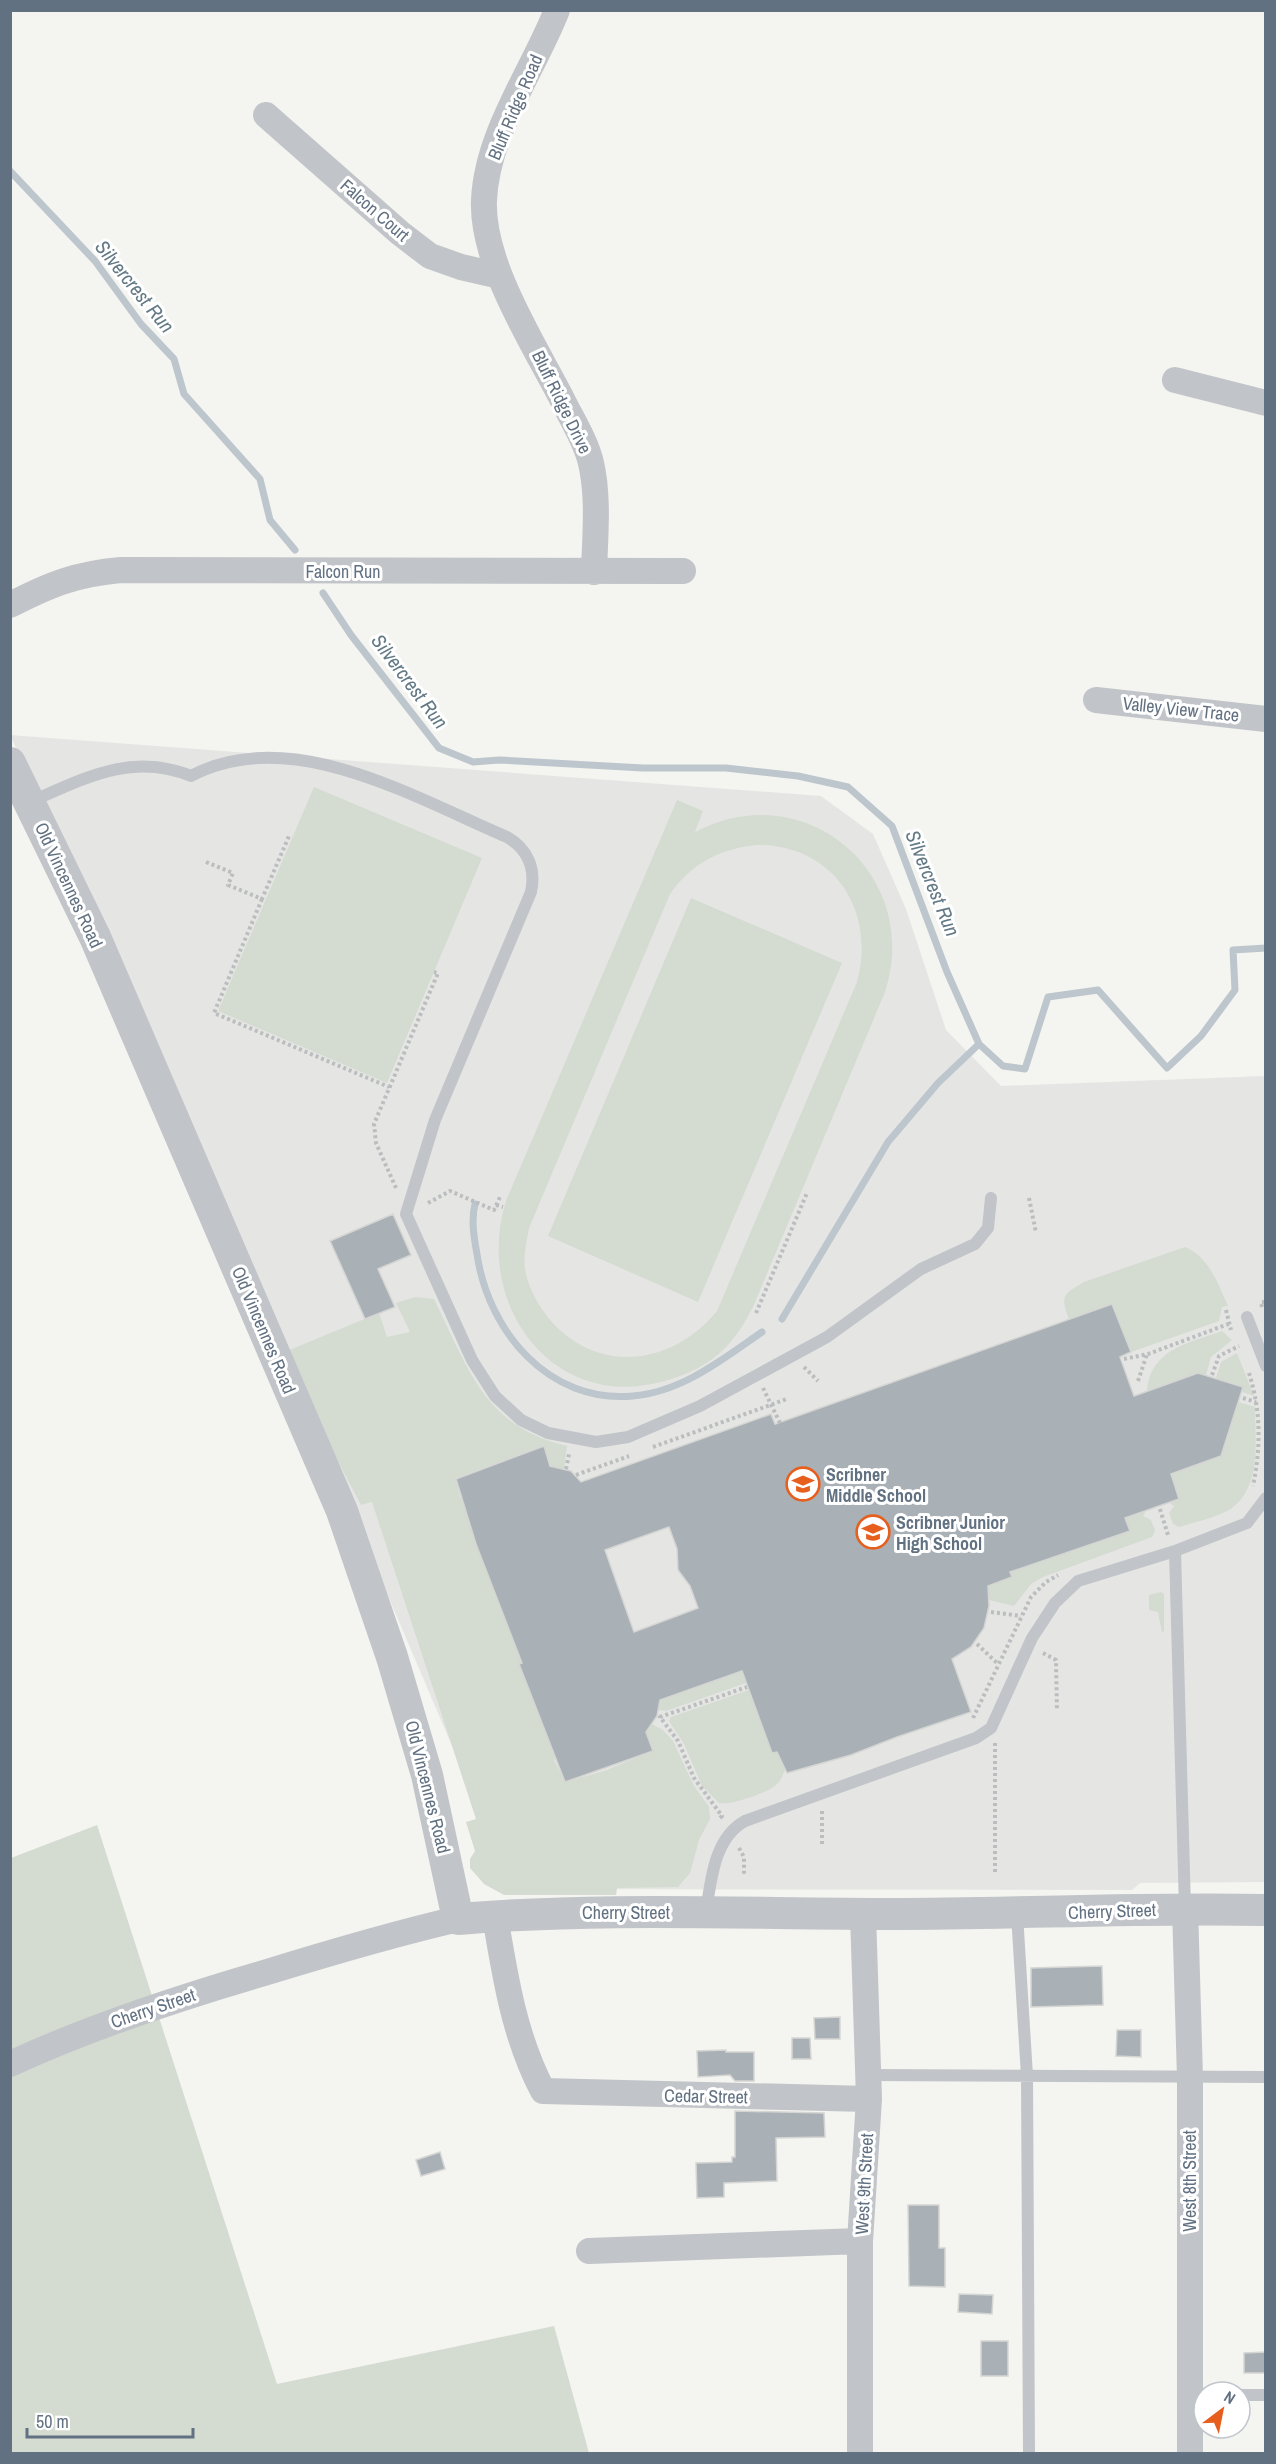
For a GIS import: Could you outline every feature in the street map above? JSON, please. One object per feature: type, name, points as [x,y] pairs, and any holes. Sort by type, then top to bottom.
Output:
[{"type":"street","name":"Bluff Ridge Road","points":[[500,276],[484,218],[486,180],[509,111],[557,10]]},
{"type":"street","name":"Falcon Court","points":[[266,115],[400,233],[430,256],[500,276]]},
{"type":"street","name":"Bluff Ridge Drive","points":[[500,276],[552,376],[591,463],[596,510],[594,572]]},
{"type":"street","points":[[1175,380],[1266,403]]},
{"type":"street","name":"Falcon Run","points":[[10,605],[47,586],[85,573],[122,570],[683,571]]},
{"type":"street","name":"Valley View Trace","points":[[1096,700],[1266,719]]},
{"type":"street","name":"Old Vincennes Road","points":[[10,763],[95,937],[342,1511],[392,1657],[427,1775],[458,1919]]},
{"type":"street","name":"Cherry Street","points":[[10,2064],[47,2047],[198,1992],[390,1935],[458,1919],[570,1912],[1017,1914],[1185,1908],[1266,1910]]},
{"type":"street","name":"West 8th Street","points":[[1185,1908],[1197,2380]]},
{"type":"street","name":"West 9th Street","points":[[860,2454],[860,2241],[869,2087],[863,1914]]},
{"type":"street","name":"Cedar Street","points":[[495,1916],[507,1993],[530,2068],[543,2091],[869,2087]]},
{"type":"street","points":[[589,2251],[860,2241]]},
{"type":"street","name":"West 8th Street","points":[[1190,2454],[1192,2437]]},
{"type":"lane","points":[[30,802],[106,770],[153,766],[191,776],[213,764],[231,761],[296,759],[339,766],[507,837],[519,846],[528,857],[534,877],[528,901],[437,1114],[406,1211],[456,1325],[487,1385],[521,1420],[548,1433],[596,1442],[628,1437],[700,1406],[826,1337],[921,1269],[975,1244],[988,1228],[991,1198]]},
{"type":"lane","points":[[1247,1317],[1266,1366]]},
{"type":"lane","points":[[706,1913],[716,1859],[730,1831],[745,1821],[976,1738],[995,1720],[1028,1646],[1055,1603],[1078,1581],[1175,1551],[1247,1523],[1266,1498]]},
{"type":"lane","points":[[1175,1551],[1185,1908]]},
{"type":"lane","points":[[1017,1914],[1027,2076],[1029,2454]]},
{"type":"lane","points":[[869,2087],[1027,2076],[1266,2077]]},
{"type":"path","points":[[289,836],[214,1013],[389,1087]]},
{"type":"path","points":[[206,862],[233,873],[228,885],[262,900]]},
{"type":"path","points":[[434,972],[438,973],[389,1087],[373,1132],[406,1211],[450,1191],[494,1210],[500,1197]]},
{"type":"path","points":[[756,1313],[807,1193]]},
{"type":"path","points":[[1029,1198],[1036,1233]]},
{"type":"path","points":[[496,1205],[503,1208]]},
{"type":"path","points":[[1124,1359],[1148,1354],[1229,1324]]},
{"type":"path","points":[[1212,1375],[1219,1356],[1239,1346]]},
{"type":"path","points":[[1138,1381],[1148,1354]]},
{"type":"path","points":[[756,1376],[773,1404],[780,1423]]},
{"type":"path","points":[[1243,1398],[1257,1402]]},
{"type":"path","points":[[642,1451],[787,1399]]},
{"type":"path","points":[[576,1475],[631,1455]]},
{"type":"path","points":[[1160,1509],[1168,1535]]},
{"type":"path","points":[[991,1612],[1021,1616]]},
{"type":"path","points":[[1011,1637],[1056,1660],[1056,1711]]},
{"type":"path","points":[[977,1644],[998,1664]]},
{"type":"path","points":[[717,1820],[722,1816],[694,1778],[678,1741],[660,1717],[747,1687]]},
{"type":"path","points":[[974,1716],[996,1745],[995,1874]]},
{"type":"path","points":[[822,1794],[822,1846]]},
{"type":"shaded area","name":"Scribner Middle School","points":[[10,735],[821,796],[873,834],[906,909],[946,1030],[1001,1086],[1265,1076],[1265,1882],[1140,1883],[1132,1890],[513,1889],[131,993]]},
{"type":"shaded area","points":[[314,787],[482,858],[387,1083],[218,1011]]},
{"type":"shaded area","points":[[677,800],[703,811],[695,832],[736,817],[776,816],[813,826],[846,846],[871,874],[887,909],[892,949],[885,992],[753,1307],[728,1345],[706,1363],[679,1376],[661,1382],[621,1387],[585,1380],[555,1364],[530,1340],[512,1310],[501,1276],[499,1239],[506,1201]],"holes":[[[756,845],[783,848],[807,856],[827,869],[842,886],[854,906],[860,930],[862,955],[857,982],[717,1311],[700,1329],[680,1343],[658,1352],[636,1356],[614,1356],[592,1350],[570,1339],[551,1321],[535,1297],[526,1276],[529,1228],[670,894],[687,874],[718,854]]]},
{"type":"shaded area","points":[[691,898],[842,963],[698,1302],[548,1236]]},
{"type":"shaded area","points":[[1185,1247],[1201,1257],[1207,1264],[1220,1288],[1228,1306],[1222,1307],[1219,1321],[1131,1352],[1112,1304],[1069,1319],[1064,1300],[1065,1296],[1077,1286]]},
{"type":"shaded area","points":[[415,1297],[434,1299],[469,1371],[497,1409],[516,1425],[539,1437],[567,1446],[564,1468],[552,1469],[543,1446],[456,1478],[459,1493],[534,1696],[532,1697],[556,1758],[554,1760],[565,1782],[604,1771],[653,1751],[645,1728],[652,1724],[663,1730],[673,1741],[694,1786],[709,1807],[710,1819],[699,1840],[690,1873],[678,1887],[617,1888],[616,1895],[504,1895],[484,1884],[470,1868],[470,1859],[475,1851],[466,1822],[476,1819],[372,1502],[361,1505],[320,1427],[287,1351],[379,1313],[387,1337],[410,1332],[396,1303]]},
{"type":"shaded area","points":[[1222,1331],[1232,1340],[1211,1357],[1206,1375],[1198,1373],[1147,1391],[1155,1366],[1163,1357],[1185,1344]]},
{"type":"shaded area","points":[[1237,1353],[1254,1396],[1242,1392],[1243,1387],[1216,1378],[1221,1362]]},
{"type":"shaded area","points":[[1238,1402],[1255,1407],[1255,1461],[1242,1499],[1232,1508],[1213,1517],[1179,1527],[1173,1524],[1169,1513],[1174,1506],[1170,1503],[1179,1499],[1171,1474],[1221,1456]]},
{"type":"shaded area","points":[[1146,1511],[1143,1516],[1151,1520],[1155,1531],[1152,1537],[1043,1577],[1031,1584],[1014,1606],[989,1600],[988,1593],[963,1594],[1011,1577],[1010,1572],[1129,1531],[1125,1518]]},
{"type":"shaded area","points":[[1161,1592],[1164,1594],[1164,1631],[1162,1633],[1158,1612],[1149,1610],[1149,1595]]},
{"type":"shaded area","points":[[752,1667],[749,1682],[666,1711],[659,1710],[658,1700]]},
{"type":"shaded area","points":[[749,1690],[772,1753],[777,1752],[785,1769],[779,1782],[770,1789],[739,1801],[719,1803],[702,1786],[684,1744],[669,1721],[671,1717]]},
{"type":"shaded area","points":[[97,1825],[277,2384],[554,2326],[589,2453],[11,2454],[11,1858]]},
{"type":"building","points":[[393,1214],[411,1255],[378,1269],[395,1307],[365,1319],[330,1241]]},
{"type":"building","points":[[1112,1304],[1131,1352],[1120,1357],[1134,1396],[1198,1373],[1243,1387],[1221,1456],[1171,1474],[1179,1499],[1125,1518],[1130,1531],[1010,1572],[1012,1577],[988,1586],[989,1606],[984,1628],[971,1647],[952,1659],[971,1712],[851,1755],[787,1773],[777,1752],[772,1753],[742,1671],[660,1700],[657,1716],[646,1732],[653,1751],[565,1782],[519,1664],[522,1663],[476,1544],[456,1479],[544,1446],[550,1466],[571,1471],[581,1482],[771,1414],[775,1424]],"holes":[[[669,1527],[677,1549],[678,1570],[690,1586],[698,1608],[634,1632],[605,1550]]]},
{"type":"building","points":[[1102,1966],[1103,2005],[1031,2007],[1031,1968]]},
{"type":"building","points":[[840,2017],[840,2039],[815,2039],[814,2018]]},
{"type":"building","points":[[1117,2030],[1141,2030],[1141,2057],[1116,2056]]},
{"type":"building","points":[[792,2038],[810,2038],[811,2059],[792,2059]]},
{"type":"building","points":[[726,2050],[726,2052],[754,2052],[754,2081],[735,2081],[730,2075],[698,2077],[697,2051]]},
{"type":"building","points":[[735,2111],[824,2113],[825,2137],[776,2138],[777,2181],[724,2183],[724,2197],[697,2198],[696,2163],[732,2162],[732,2157],[735,2157]]},
{"type":"building","points":[[440,2152],[445,2169],[421,2176],[416,2160]]},
{"type":"building","points":[[908,2205],[939,2205],[939,2248],[945,2248],[945,2287],[909,2286]]},
{"type":"building","points":[[959,2294],[993,2295],[992,2314],[958,2312]]},
{"type":"building","points":[[981,2341],[1008,2341],[1008,2376],[981,2376]]},
{"type":"building","points":[[1266,2352],[1266,2373],[1244,2373],[1244,2353]]},
{"type":"waterway","name":"Silvercrest Run","points":[[10,171],[95,261],[141,324],[174,359],[184,394],[260,479],[270,520],[295,550]]},
{"type":"waterway","name":"Silvercrest Run","points":[[323,593],[351,635],[439,748],[473,762],[499,760],[643,768],[726,768],[798,776],[848,787],[892,826],[947,972],[979,1044],[1003,1066],[1025,1069],[1048,997],[1098,990],[1167,1068],[1201,1036],[1235,990],[1233,950],[1266,948]]},
{"type":"waterway","points":[[782,1319],[888,1142],[938,1083],[979,1044]]},
{"type":"waterway","points":[[475,1204],[473,1223],[476,1248],[483,1283],[494,1310],[509,1335],[528,1357],[550,1375],[575,1388],[603,1395],[633,1396],[668,1388],[701,1373],[762,1332]]},
{"type":"place","name":"Scribner Middle School","points":[[803,1484]]},
{"type":"place","name":"Scribner Junior High School","points":[[873,1532]]}]
